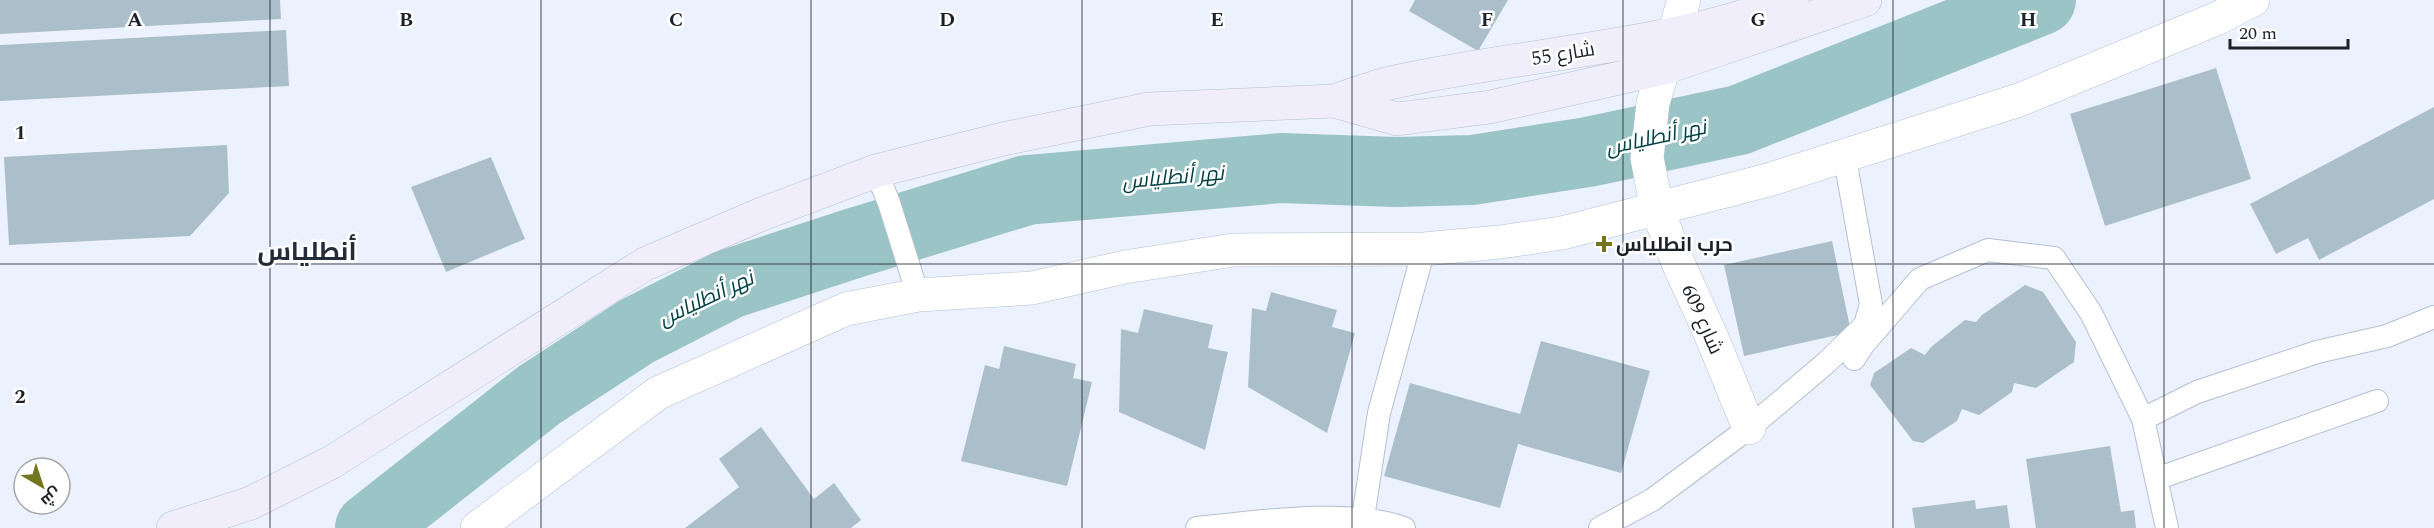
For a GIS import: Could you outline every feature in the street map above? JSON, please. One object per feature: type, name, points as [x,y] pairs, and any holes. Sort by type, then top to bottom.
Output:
[{"type":"street","name":"شارع 609","points":[[1684,0],[1653,103],[1647,158],[1657,209],[1749,428]]},
{"type":"street","points":[[173,528],[251,503],[333,462],[645,264],[762,214],[876,171],[1003,139],[1149,109],[1334,101],[1397,119],[1490,107],[1664,68],[1865,0]]},
{"type":"street","points":[[477,528],[658,393],[846,309],[915,286],[1032,288],[1125,267],[1233,250],[1424,249],[1562,233],[1768,180],[2019,100],[2216,19],[2253,0]]},
{"type":"street","name":"شارع 55","points":[[1334,101],[1389,84],[1672,34],[1773,3]]},
{"type":"lane","points":[[1600,528],[1652,500],[1749,428],[1826,363],[1864,325],[1871,303],[1844,154]]},
{"type":"lane","points":[[876,171],[890,203],[915,286]]},
{"type":"lane","points":[[1363,518],[1379,413],[1424,249]]},
{"type":"lane","points":[[1854,359],[1863,345],[1920,279],[1988,250],[2054,258],[2091,313],[2143,419],[2167,528]]},
{"type":"lane","points":[[2143,419],[2197,392],[2317,352],[2387,336],[2434,317]]},
{"type":"lane","points":[[2157,479],[2377,401]]},
{"type":"lane","points":[[1197,528],[1293,520],[1363,518],[1404,528]]},
{"type":"building","points":[[0,0],[280,0],[281,19],[0,34]]},
{"type":"building","points":[[1415,0],[1508,0],[1478,51],[1409,11]]},
{"type":"building","points":[[286,30],[289,86],[0,101],[0,45]]},
{"type":"building","points":[[2216,68],[2251,179],[2105,226],[2070,114]]},
{"type":"building","points":[[2434,107],[2434,199],[2319,260],[2308,238],[2276,254],[2250,204]]},
{"type":"building","points":[[227,145],[229,193],[190,236],[9,245],[4,157]]},
{"type":"building","points":[[491,157],[525,239],[446,272],[411,187]]},
{"type":"building","points":[[1832,241],[1851,332],[1744,356],[1724,265]]},
{"type":"building","points":[[2025,285],[2043,292],[2076,342],[2074,362],[2036,388],[2014,383],[2012,392],[1979,415],[1962,409],[1957,421],[1923,443],[1913,441],[1870,385],[1874,373],[1911,348],[1925,355],[1931,347],[1965,320],[1976,322],[1982,315]]},
{"type":"building","points":[[1271,292],[1337,310],[1332,327],[1355,333],[1327,433],[1248,387],[1252,308],[1266,311]]},
{"type":"building","points":[[1144,309],[1213,325],[1208,348],[1228,352],[1205,450],[1119,412],[1121,329],[1138,333]]},
{"type":"building","points":[[1541,341],[1650,371],[1621,473],[1518,444],[1500,508],[1384,476],[1410,383],[1520,414]]},
{"type":"building","points":[[1004,346],[1076,364],[1073,378],[1092,382],[1067,486],[961,461],[985,365],[999,369]]},
{"type":"building","points":[[761,427],[814,499],[834,483],[861,520],[851,528],[685,528],[739,487],[719,459]]},
{"type":"building","points":[[2110,446],[2121,512],[2134,510],[2136,528],[2036,528],[2026,459]]},
{"type":"building","points":[[1975,500],[1976,509],[2007,505],[2010,528],[1915,528],[1912,508]]},
{"type":"waterway","name":"نهر أنطلياس","points":[[370,528],[539,395],[637,331],[729,284],[851,244],[1027,190],[1281,168],[1396,172],[1472,170],[1588,152],[1739,120],[2041,0]]},
{"type":"place","name":"حرب انطلياس","points":[[1604,244]]},
{"type":"district","name":"أنطلياس","points":[[307,251]]}]
